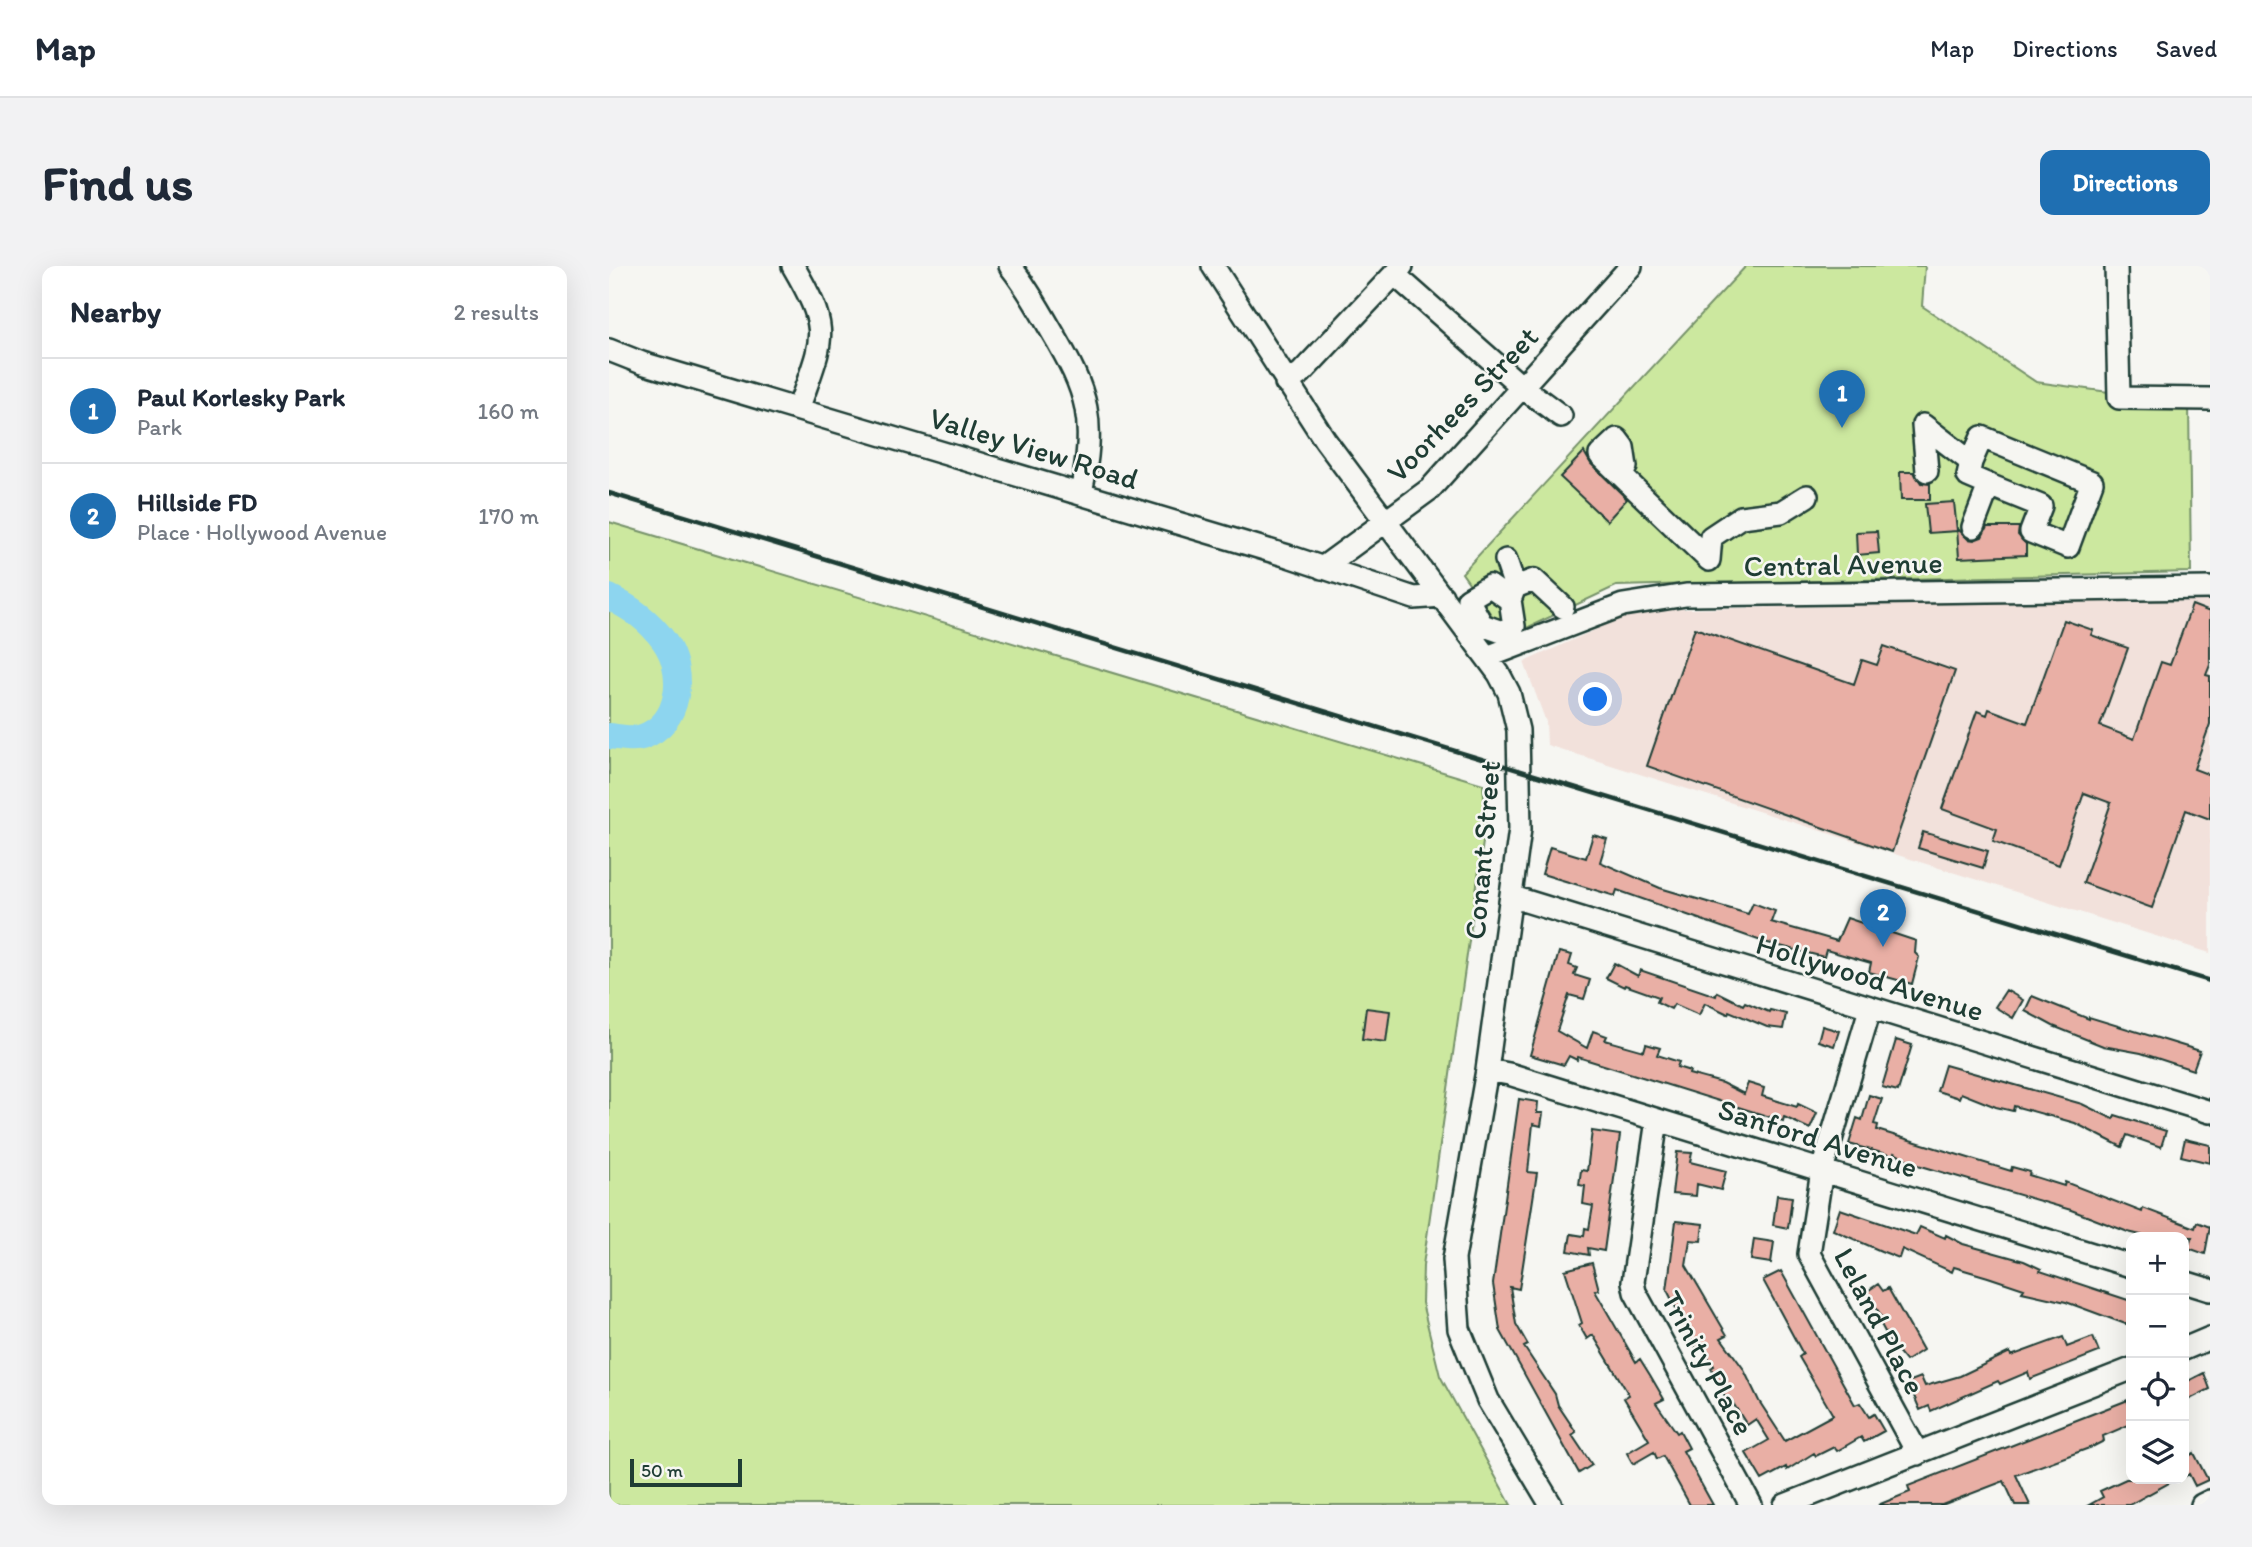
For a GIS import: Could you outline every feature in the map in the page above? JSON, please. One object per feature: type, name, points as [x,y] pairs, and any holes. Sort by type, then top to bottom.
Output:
[{"type":"street","points":[[793,266],[814,302],[821,321],[820,345],[799,407]]},
{"type":"street","points":[[1010,266],[1025,286],[1070,363],[1085,395],[1090,451],[1081,493]]},
{"type":"street","name":"Conant Street","points":[[1213,266],[1286,383],[1487,657],[1509,693],[1521,755],[1520,829],[1513,897],[1487,1070],[1453,1253],[1459,1329],[1488,1400],[1551,1505]]},
{"type":"street","name":"Voorhees Street","points":[[1322,568],[1430,489],[1632,266]]},
{"type":"street","points":[[2116,266],[2119,398],[2210,399]]},
{"type":"street","points":[[1286,383],[1301,373],[1398,270],[1522,387],[1561,416]]},
{"type":"street","name":"Valley View Road","points":[[609,350],[642,363],[799,407],[1415,598],[1442,596]]},
{"type":"street","points":[[1927,471],[1923,425],[1971,462]]},
{"type":"street","points":[[1982,437],[2092,482],[2068,547],[2031,532],[2041,506],[1989,485],[1968,476],[1982,437]]},
{"type":"street","points":[[1626,467],[1623,447],[1617,439],[1600,456],[1709,560],[1711,537],[1741,517],[1781,512],[1807,496]]},
{"type":"street","points":[[1973,527],[1989,485]]},
{"type":"street","points":[[1506,559],[1515,587],[1534,580],[1563,607]]},
{"type":"street","name":"Central Avenue","points":[[1487,657],[1623,605],[1686,595],[2210,588]]},
{"type":"street","name":"Hollywood Avenue","points":[[1513,897],[2210,1112]]},
{"type":"street","name":"Leland Place","points":[[1870,1009],[1822,1170],[1809,1254],[1918,1454]]},
{"type":"street","name":"Sanford Avenue","points":[[1487,1070],[1509,1074],[2126,1264]]},
{"type":"street","name":"Trinity Place","points":[[1657,1120],[1633,1282],[1635,1292],[1751,1505]]},
{"type":"street","points":[[2189,1284],[2210,1290]]},
{"type":"street","points":[[2189,1347],[2210,1338]]},
{"type":"street","points":[[1785,1505],[2126,1371]]},
{"type":"street","points":[[2202,1505],[2210,1501]]},
{"type":"shaded area","points":[[2210,585],[2210,953],[1547,745],[1546,722],[1524,662],[1639,610],[1986,603]]},
{"type":"green space","points":[[1746,266],[1925,266],[1922,306],[2036,382],[2189,403],[2191,572],[1616,586],[1507,637],[1462,573]]},
{"type":"green space","points":[[609,522],[1483,784],[1486,821],[1423,1265],[1422,1303],[1440,1376],[1511,1505],[609,1505]]},
{"type":"building","points":[[1584,452],[1591,464],[1627,499],[1607,521],[1560,477]]},
{"type":"building","points":[[1900,472],[1914,472],[1921,483],[1930,484],[1930,500],[1901,500]]},
{"type":"building","points":[[1954,502],[1957,531],[1928,533],[1925,504]]},
{"type":"building","points":[[1987,527],[2019,527],[2018,535],[2026,544],[2026,555],[1959,558],[1957,528],[1968,539],[1974,540],[1982,537]]},
{"type":"building","points":[[1877,531],[1879,553],[1857,555],[1856,532]]},
{"type":"building","points":[[2192,605],[2210,612],[2210,665],[2206,675],[2210,676],[2210,724],[2194,769],[2210,775],[2210,819],[2186,810],[2152,908],[2083,883],[2111,803],[2084,793],[2059,865],[1993,841],[1997,829],[1942,809],[1977,711],[1987,715],[1989,709],[2027,723],[2064,620],[2093,630],[2091,635],[2128,648],[2100,726],[2134,739],[2161,662],[2170,665]]},
{"type":"building","points":[[1695,628],[1854,684],[1862,660],[1877,665],[1884,646],[1955,671],[1892,852],[1647,766]]},
{"type":"building","points":[[1923,832],[1988,851],[1983,868],[1918,848]]},
{"type":"building","points":[[1593,835],[1607,839],[1600,862],[1660,888],[1748,914],[1753,903],[1775,911],[1771,922],[1837,941],[1847,918],[1916,941],[1915,953],[1919,957],[1912,984],[1869,972],[1871,963],[1826,950],[1824,957],[1764,942],[1617,890],[1615,896],[1542,874],[1550,847],[1586,858]]},
{"type":"building","points":[[1559,952],[1572,955],[1569,965],[1577,968],[1574,975],[1590,980],[1584,999],[1569,995],[1557,1031],[1587,1048],[1593,1031],[1607,1036],[1605,1040],[1644,1051],[1646,1044],[1660,1048],[1657,1055],[1679,1062],[1677,1067],[1690,1071],[1689,1074],[1722,1083],[1744,1094],[1748,1083],[1764,1088],[1762,1096],[1797,1107],[1798,1104],[1817,1113],[1810,1129],[1784,1117],[1783,1121],[1578,1057],[1577,1060],[1569,1056],[1564,1065],[1530,1055]]},
{"type":"building","points":[[1614,963],[1638,976],[1640,970],[1716,996],[1717,992],[1743,1005],[1745,1002],[1769,1012],[1770,1010],[1786,1014],[1783,1029],[1767,1027],[1729,1011],[1728,1014],[1705,1003],[1699,1015],[1674,1004],[1671,1009],[1657,1002],[1659,997],[1625,985],[1624,987],[1606,978]]},
{"type":"building","points":[[2006,990],[2023,1000],[2013,1018],[1995,1007]]},
{"type":"building","points":[[2032,996],[2089,1019],[2200,1051],[2193,1070],[2141,1053],[2103,1046],[2053,1026],[2025,1011]]},
{"type":"building","points":[[1366,1008],[1390,1011],[1386,1042],[1362,1039]]},
{"type":"building","points":[[1822,1026],[1839,1031],[1834,1046],[1818,1041]]},
{"type":"building","points":[[1896,1040],[1912,1045],[1898,1091],[1882,1087]]},
{"type":"building","points":[[1945,1065],[2082,1104],[2113,1119],[2115,1115],[2166,1131],[2161,1147],[2127,1135],[2122,1147],[2075,1123],[2014,1106],[2013,1111],[1996,1107],[1961,1093],[1959,1098],[1937,1091]]},
{"type":"building","points":[[1869,1095],[1882,1099],[1874,1124],[1878,1125],[1877,1130],[2011,1171],[2012,1167],[2030,1172],[2029,1175],[2064,1186],[2065,1182],[2142,1212],[2143,1208],[2195,1228],[2197,1222],[2210,1227],[2205,1254],[2189,1248],[2192,1237],[2189,1237],[2189,1232],[2128,1232],[2071,1210],[1918,1165],[1894,1153],[1893,1156],[1849,1144],[1857,1118],[1862,1120]]},
{"type":"building","points":[[1519,1099],[1538,1102],[1537,1113],[1543,1113],[1541,1126],[1533,1124],[1528,1172],[1537,1173],[1519,1289],[1510,1287],[1516,1324],[1528,1345],[1524,1347],[1555,1394],[1558,1405],[1576,1432],[1572,1435],[1592,1465],[1579,1473],[1500,1330],[1493,1284]]},
{"type":"building","points":[[1592,1131],[1620,1135],[1604,1251],[1588,1248],[1589,1255],[1568,1251],[1571,1234],[1584,1236],[1585,1228],[1589,1229],[1593,1206],[1583,1204],[1585,1186],[1579,1185],[1581,1170],[1587,1171]]},
{"type":"building","points":[[2185,1139],[2210,1145],[2210,1163],[2181,1156]]},
{"type":"building","points":[[1677,1152],[1692,1153],[1690,1162],[1726,1171],[1721,1190],[1697,1184],[1696,1196],[1672,1194]]},
{"type":"building","points":[[1777,1195],[1792,1197],[1788,1228],[1773,1225]]},
{"type":"building","points":[[1840,1209],[1916,1235],[1920,1227],[1945,1238],[1946,1235],[1963,1244],[2024,1261],[2041,1269],[2040,1271],[2126,1299],[2126,1324],[2066,1302],[2022,1292],[2024,1289],[1988,1277],[1954,1267],[1952,1272],[1902,1249],[1899,1258],[1833,1230]]},
{"type":"building","points":[[1676,1221],[1703,1224],[1701,1241],[1690,1240],[1686,1265],[1727,1335],[1721,1338],[1743,1368],[1759,1401],[1785,1441],[1833,1415],[1799,1357],[1803,1354],[1763,1280],[1781,1271],[1855,1405],[1860,1403],[1869,1417],[1874,1414],[1884,1431],[1864,1442],[1861,1437],[1837,1451],[1834,1447],[1816,1456],[1814,1453],[1787,1470],[1786,1467],[1762,1480],[1746,1453],[1769,1440],[1756,1419],[1747,1425],[1729,1397],[1726,1399],[1711,1368],[1714,1366],[1702,1348],[1697,1350],[1667,1290]]},
{"type":"building","points":[[1754,1239],[1774,1242],[1771,1263],[1751,1260]]},
{"type":"building","points":[[1592,1263],[1599,1290],[1595,1291],[1636,1362],[1640,1359],[1664,1399],[1656,1403],[1677,1433],[1680,1431],[1689,1448],[1683,1451],[1713,1505],[1690,1505],[1663,1456],[1657,1459],[1654,1452],[1633,1464],[1627,1453],[1649,1440],[1624,1398],[1629,1395],[1593,1335],[1587,1339],[1579,1325],[1582,1323],[1565,1270]]},
{"type":"building","points":[[1878,1284],[1883,1291],[1888,1288],[1923,1350],[1906,1361],[1891,1343],[1878,1319],[1882,1317],[1866,1292]]},
{"type":"building","points":[[2063,1337],[2067,1347],[2093,1337],[2099,1352],[2030,1379],[2028,1372],[2000,1384],[1998,1381],[1931,1411],[1929,1406],[1920,1410],[1908,1382],[1921,1377],[1925,1386],[1960,1376],[2010,1352],[2011,1356]]},
{"type":"building","points":[[2204,1373],[2210,1389],[2189,1400],[2189,1380]]},
{"type":"building","points":[[2126,1401],[2126,1426],[2103,1436],[2104,1441],[2016,1475],[2030,1505],[2015,1505],[2004,1481],[1942,1505],[1878,1505],[1910,1492],[1908,1486]]},
{"type":"building","points":[[2194,1453],[2208,1480],[2195,1486],[2189,1474],[2189,1456]]},
{"type":"building","points":[[2126,1479],[2126,1484],[2167,1484],[2129,1505],[2089,1505],[2103,1497],[2100,1491]]},
{"type":"waterway","points":[[609,597],[639,615],[664,641],[671,653],[677,682],[672,709],[665,721],[655,730],[638,738],[609,736]]},
{"type":"railway","points":[[609,493],[2210,981]]},
{"type":"place","name":"Paul Korlesky Park","points":[[1842,428]]},
{"type":"place","name":"Hillside FD","points":[[1883,947]]}]
